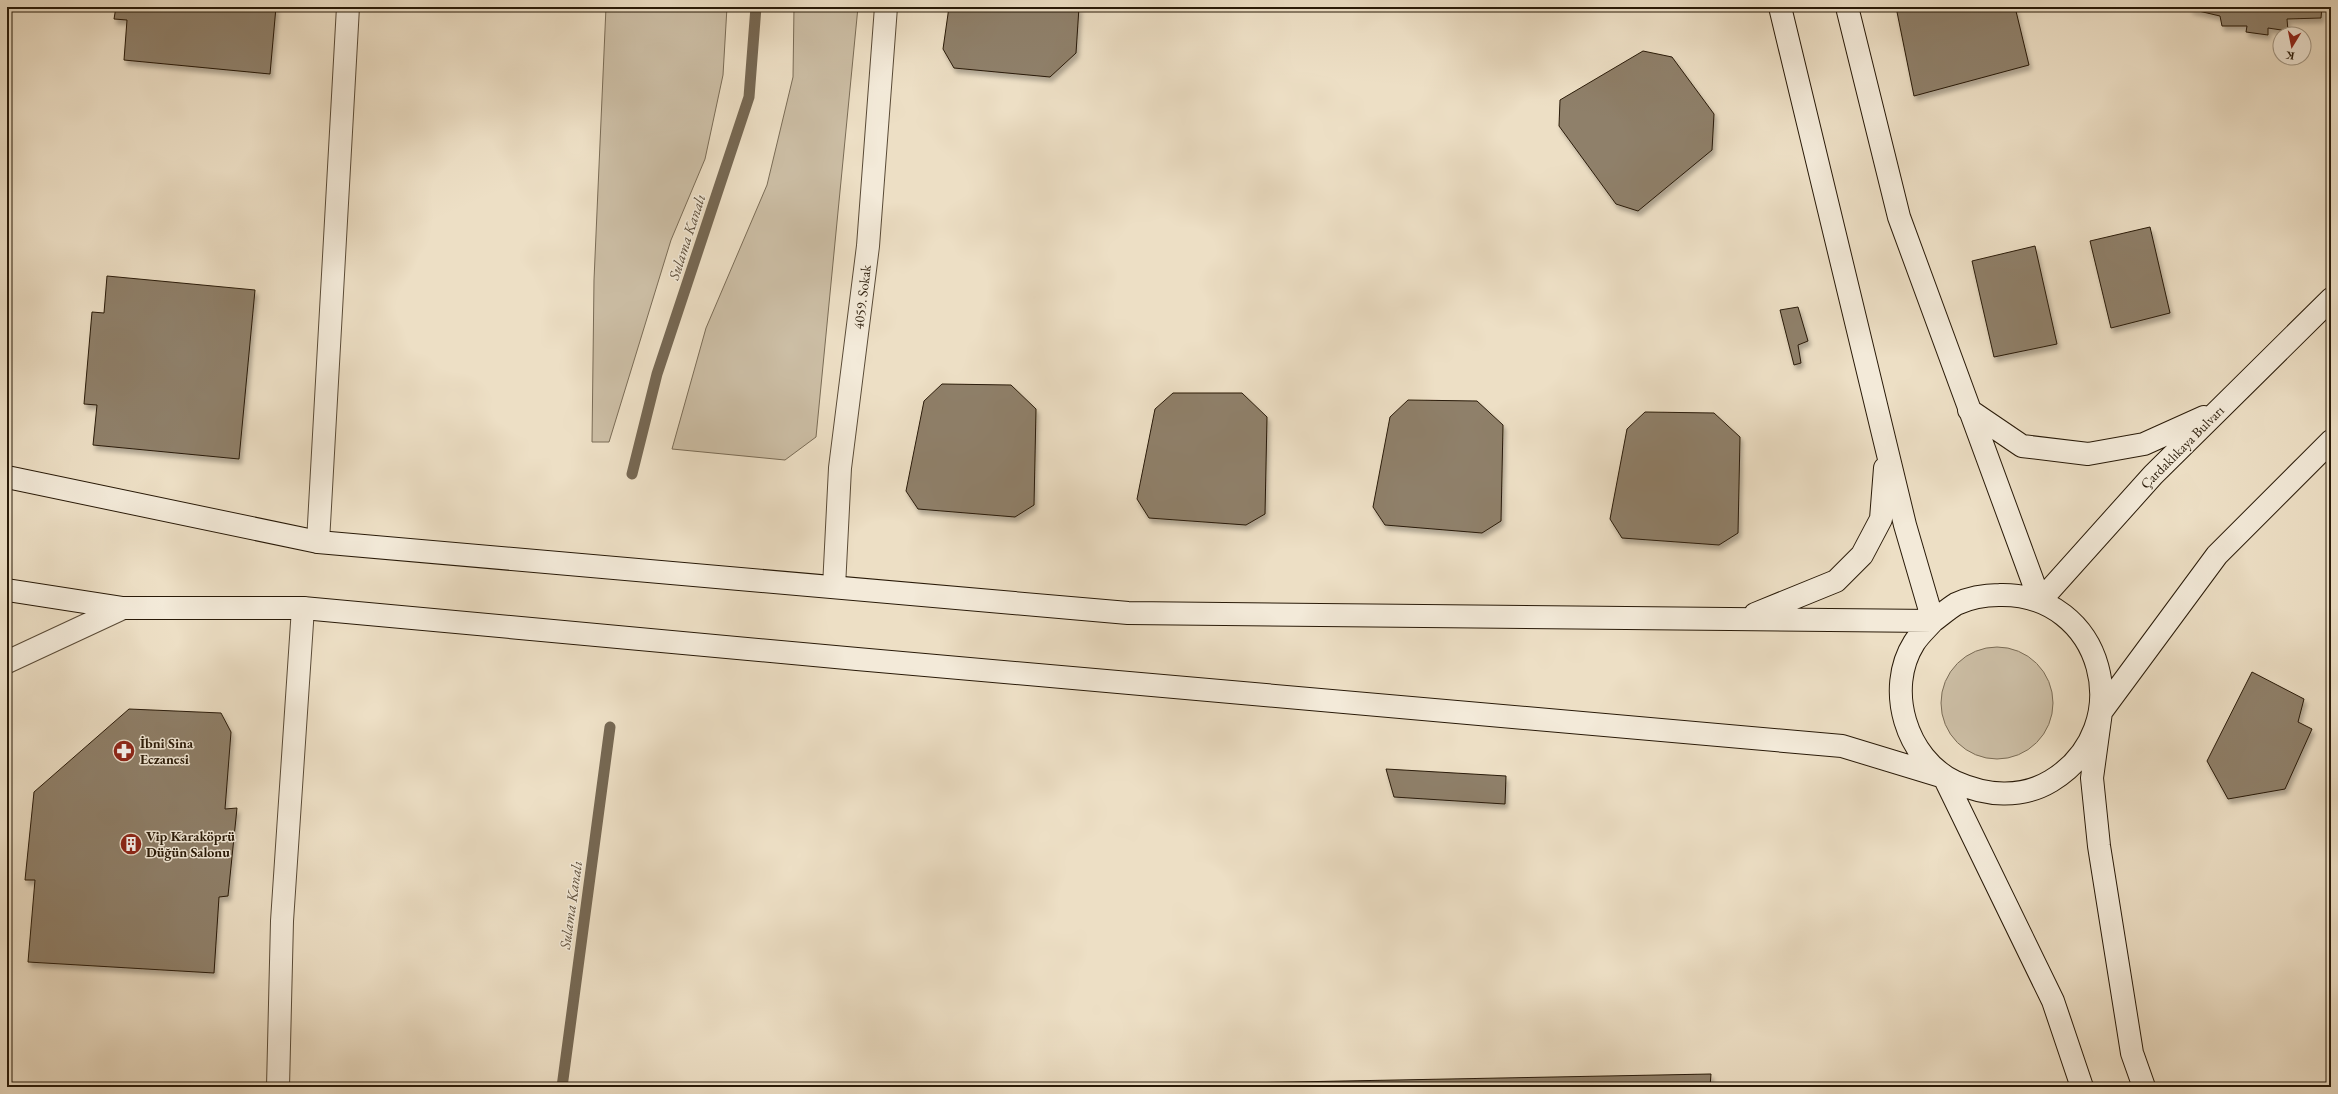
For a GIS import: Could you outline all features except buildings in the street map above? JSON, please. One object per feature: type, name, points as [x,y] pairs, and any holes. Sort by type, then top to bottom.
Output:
[{"type":"main road","points":[[318,542],[348,7]]},
{"type":"main road","name":"4059. Sokak","points":[[834,587],[840,468],[868,246],[886,7]]},
{"type":"main road","points":[[1780,7],[1905,525],[1933,621]]},
{"type":"main road","points":[[1847,7],[1899,217],[2040,601]]},
{"type":"main road","name":"Çardaklıkaya Bulvarı","points":[[2040,601],[2153,475],[2331,300]]},
{"type":"main road","points":[[1969,410],[2022,446],[2088,454],[2144,444],[2218,411]]},
{"type":"main road","points":[[7,590],[123,608],[303,608],[857,659],[1842,746],[1944,777],[1974,791],[2008,795],[2040,787],[2069,770],[2090,744],[2101,712],[2217,554],[2331,441]]},
{"type":"main road","points":[[1745,618],[1836,581],[1862,555],[1881,519],[1887,449]]},
{"type":"main road","points":[[7,477],[318,542],[1128,612],[1933,621]]},
{"type":"main road","points":[[2082,1087],[2053,1001],[1944,777],[1922,756],[1907,730],[1901,701],[1903,672],[1914,644],[1933,621],[1956,604],[1983,595],[2012,594],[2040,601],[2069,619],[2090,646],[2101,678],[2101,712],[2092,778],[2099,846],[2132,1053],[2144,1087]]},
{"type":"main road","points":[[7,662],[123,608]]},
{"type":"main road","points":[[278,1087],[282,921],[303,608]]},
{"type":"shaded area","points":[[606,7],[727,7],[723,75],[705,159],[671,240],[609,442],[592,442],[594,280]]},
{"type":"shaded area","points":[[794,7],[858,7],[816,437],[785,460],[672,449],[706,328],[767,185],[793,77]]},
{"type":"shaded area","points":[[1997,647],[2019,651],[2037,663],[2049,681],[2053,703],[2049,725],[2037,743],[2019,755],[1997,759],[1975,755],[1957,743],[1945,725],[1941,703],[1945,681],[1957,663],[1975,651]]},
{"type":"waterway","name":"Sulama Kanalı","points":[[632,474],[657,374],[749,97],[756,7]]},
{"type":"waterway","name":"Sulama Kanalı","points":[[562,1087],[610,727]]},
{"type":"place","name":"İbni Sina Eczanesi","points":[[124,751]]},
{"type":"place","name":"Vip Karaköprü Düğün Salonu","points":[[131,844]]}]
